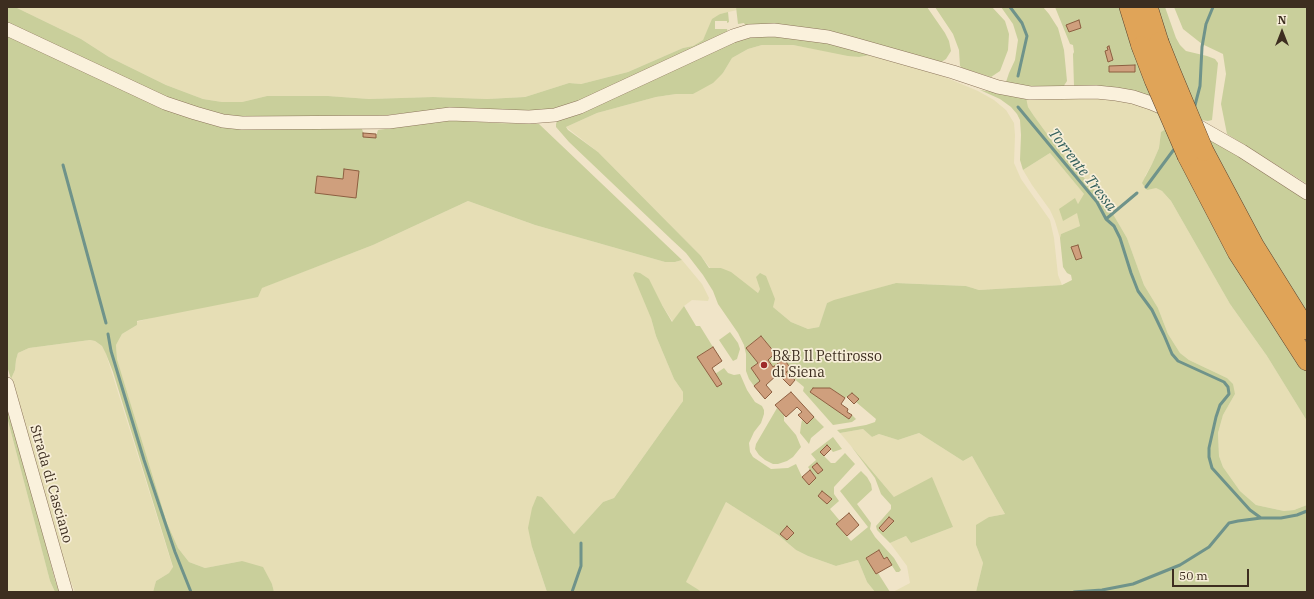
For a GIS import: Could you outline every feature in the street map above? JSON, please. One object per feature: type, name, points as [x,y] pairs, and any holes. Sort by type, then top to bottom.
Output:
[{"type":"highway","points":[[1129,7],[1150,44],[1170,72],[1196,154],[1237,252],[1307,361]]},
{"type":"highway","points":[[1148,7],[1150,44]]},
{"type":"highway","points":[[1196,154],[1307,330]]},
{"type":"street","points":[[7,29],[165,103],[224,121],[242,124],[389,122],[450,114],[529,117],[555,115],[580,107],[733,36],[749,32],[774,30],[828,37],[953,72],[998,88],[1030,93],[1096,92],[1133,97],[1180,116],[1204,129],[1242,151],[1307,193]]},
{"type":"street","name":"Strada di Casciano","points":[[7,384],[66,592]]},
{"type":"shaded area","points":[[15,7],[736,7],[737,10],[720,14],[708,30],[703,40],[693,46],[683,48],[628,72],[581,84],[569,83],[525,97],[487,99],[433,97],[369,99],[328,96],[267,96],[242,102],[222,102],[203,99],[166,85],[109,57],[81,39]]},
{"type":"shaded area","points":[[762,45],[793,45],[859,57],[870,55],[940,75],[978,91],[994,100],[1006,110],[1014,123],[1014,163],[1021,179],[1050,220],[1054,238],[1058,275],[1062,285],[979,290],[966,286],[896,283],[827,303],[819,327],[808,329],[791,322],[773,307],[760,289],[758,293],[721,268],[710,268],[701,256],[598,152],[566,127],[597,113],[656,97],[676,94],[693,94],[723,73],[732,58],[748,49]]},
{"type":"shaded area","points":[[1026,97],[1113,98],[1150,108],[1161,115],[1167,128],[1161,132],[1159,148],[1145,176],[1171,201],[1230,304],[1267,356],[1307,421],[1307,505],[1294,510],[1284,511],[1256,505],[1240,491],[1223,467],[1219,456],[1218,433],[1223,415],[1235,394],[1227,378],[1189,360],[1180,353],[1168,334],[1158,308],[1144,285],[1127,238],[1106,202],[1058,149],[1028,107]]},
{"type":"shaded area","points":[[1050,153],[1085,195],[1078,204],[1075,199],[1080,226],[1061,234],[1060,238],[1050,210],[1023,170]]},
{"type":"shaded area","points":[[468,201],[535,225],[665,262],[682,260],[702,284],[709,298],[708,301],[692,300],[684,306],[673,322],[662,305],[651,318],[656,336],[674,379],[683,392],[683,401],[614,498],[603,502],[574,534],[542,497],[532,547],[547,592],[274,592],[272,584],[242,561],[205,568],[189,562],[178,548],[167,523],[117,359],[116,345],[122,334],[137,325],[136,322],[261,288],[373,245]]},
{"type":"shaded area","points":[[90,340],[95,341],[102,346],[106,354],[173,568],[169,573],[156,581],[153,592],[75,592],[71,582],[66,579],[11,379],[15,370],[18,353],[29,348]]},
{"type":"shaded area","points":[[7,417],[50,581],[55,592],[7,592]]},
{"type":"shaded area","points":[[863,429],[872,437],[879,434],[898,440],[919,433],[963,461],[972,456],[1005,514],[989,517],[976,545],[983,563],[976,592],[893,592],[910,583],[907,566],[890,543],[906,536],[911,543],[953,527],[894,497],[840,433]]},
{"type":"shaded area","points":[[726,502],[778,535],[796,550],[808,556],[836,566],[858,560],[867,582],[875,592],[702,592],[685,583]]},
{"type":"green space","points":[[7,7],[15,7],[81,39],[109,57],[166,85],[203,99],[222,102],[242,102],[267,96],[328,96],[369,99],[433,97],[487,99],[525,97],[569,83],[581,84],[628,72],[683,48],[693,46],[703,40],[712,19],[720,14],[728,12],[729,22],[715,21],[715,29],[727,29],[728,33],[576,103],[555,109],[533,113],[437,110],[368,117],[242,118],[200,109],[167,98],[7,24]]},
{"type":"green space","points":[[736,7],[927,7],[945,33],[949,41],[951,51],[946,59],[940,63],[743,28],[739,27],[745,25],[744,23],[738,24]]},
{"type":"green space","points":[[935,7],[992,7],[1005,21],[1009,34],[1008,50],[1000,71],[991,77],[962,68],[960,66],[959,50],[953,34]]},
{"type":"green space","points":[[1001,7],[1043,7],[1049,14],[1058,28],[1064,50],[1067,81],[1063,87],[1005,85],[1015,60],[1018,40],[1013,24]]},
{"type":"green space","points":[[1055,7],[1123,7],[1154,98],[1074,86],[1073,45],[1070,44]]},
{"type":"green space","points":[[1154,7],[1165,7],[1176,38],[1186,51],[1215,59],[1218,63],[1212,120],[1201,120]]},
{"type":"green space","points":[[1174,7],[1307,7],[1307,184],[1227,134],[1221,104],[1226,74],[1223,54],[1202,44],[1183,29]]},
{"type":"green space","points":[[7,35],[246,129],[362,129],[364,135],[376,136],[378,130],[452,120],[539,124],[682,260],[665,262],[535,225],[468,201],[373,245],[262,288],[258,297],[137,321],[137,325],[122,334],[116,345],[117,359],[167,523],[178,548],[189,562],[205,568],[242,561],[263,567],[272,584],[274,592],[153,592],[156,581],[169,573],[173,567],[113,372],[102,346],[95,341],[90,340],[29,348],[18,353],[15,370],[11,379],[7,366]]},
{"type":"green space","points":[[760,35],[827,42],[870,55],[859,57],[848,56],[793,45],[762,45],[748,49],[732,58],[723,73],[713,83],[693,94],[676,94],[656,97],[597,113],[566,127],[598,152],[701,256],[709,268],[721,268],[731,272],[758,293],[760,289],[756,277],[760,273],[766,276],[775,299],[773,307],[791,322],[808,329],[819,327],[827,303],[896,283],[966,286],[979,290],[1062,285],[1072,280],[1071,275],[1067,273],[1063,267],[1060,238],[1061,234],[1080,226],[1077,213],[1063,221],[1059,209],[1075,198],[1078,204],[1084,194],[1050,153],[1023,170],[1020,160],[1020,120],[1017,114],[1011,107],[1000,99],[980,90],[1026,97],[1028,107],[1058,149],[1106,202],[1127,238],[1144,285],[1158,308],[1168,334],[1180,353],[1189,360],[1227,378],[1233,384],[1235,394],[1223,415],[1218,433],[1219,456],[1223,467],[1240,491],[1256,505],[1284,511],[1294,510],[1307,505],[1307,592],[976,592],[983,563],[976,545],[976,525],[989,517],[1005,514],[972,456],[963,461],[919,433],[898,440],[879,434],[872,437],[863,429],[840,433],[837,430],[866,425],[875,422],[876,419],[856,402],[858,399],[852,393],[845,398],[830,388],[813,388],[811,392],[849,419],[852,415],[856,419],[852,422],[833,425],[803,391],[804,387],[786,372],[791,369],[773,367],[768,360],[775,353],[761,336],[746,348],[758,363],[751,368],[760,381],[754,386],[746,371],[746,354],[744,345],[738,333],[718,304],[713,291],[703,275],[686,253],[569,142],[556,127],[556,124],[557,121],[581,113],[736,41],[750,36]]},
{"type":"green space","points":[[1167,128],[1307,370],[1307,421],[1267,356],[1230,304],[1171,201],[1162,191],[1156,188],[1147,190],[1142,183],[1159,148],[1161,132]]},
{"type":"green space","points":[[1203,136],[1256,165],[1307,199],[1307,318],[1283,281]]},
{"type":"green space","points":[[635,272],[640,273],[649,279],[672,322],[684,306],[696,326],[700,326],[713,347],[697,357],[717,387],[722,384],[715,374],[724,368],[728,373],[734,375],[740,374],[747,390],[755,402],[762,406],[764,414],[761,423],[754,432],[749,443],[750,452],[753,457],[771,469],[788,468],[796,464],[802,477],[809,484],[816,478],[808,467],[816,460],[811,454],[833,437],[842,449],[833,452],[827,445],[820,452],[831,463],[835,463],[845,453],[855,464],[834,487],[834,494],[839,501],[830,509],[840,521],[837,525],[851,541],[868,527],[840,491],[861,471],[867,477],[871,484],[872,490],[857,504],[871,523],[870,529],[875,537],[894,558],[901,570],[896,572],[887,558],[884,559],[879,550],[866,558],[890,592],[875,592],[867,582],[858,560],[836,566],[808,556],[796,550],[778,535],[726,502],[686,582],[702,592],[547,592],[532,547],[528,528],[532,508],[537,496],[542,497],[574,534],[603,502],[614,498],[683,401],[683,392],[674,379],[656,336],[651,318],[633,275]]},
{"type":"green space","points":[[730,332],[738,343],[740,349],[737,359],[733,361],[719,340]]},
{"type":"green space","points":[[7,398],[59,592],[55,592],[50,581],[7,417]]},
{"type":"green space","points":[[777,408],[784,415],[784,421],[796,435],[801,447],[793,457],[787,461],[773,464],[759,455],[755,449],[756,444]]},
{"type":"green space","points":[[814,417],[824,427],[811,438],[809,444],[800,433],[801,425],[802,420],[807,424]]},
{"type":"green space","points":[[851,446],[894,497],[932,477],[953,527],[911,543],[906,536],[890,543],[877,530],[876,526],[891,509],[891,505],[881,494],[875,478]]},
{"type":"building","points":[[1079,20],[1081,28],[1069,32],[1066,25]]},
{"type":"building","points":[[1109,46],[1113,60],[1108,62],[1105,51],[1108,50],[1107,47]]},
{"type":"building","points":[[1135,65],[1135,72],[1109,72],[1109,66]]},
{"type":"building","points":[[363,133],[376,134],[376,138],[363,137]]},
{"type":"building","points":[[344,169],[359,171],[356,198],[315,193],[317,176],[343,179]]},
{"type":"building","points":[[1078,245],[1082,258],[1076,260],[1071,247]]},
{"type":"building","points":[[761,336],[775,353],[768,360],[773,367],[784,359],[791,369],[786,372],[795,380],[790,386],[778,374],[766,385],[772,392],[765,399],[754,386],[760,381],[751,368],[758,363],[746,348]]},
{"type":"building","points":[[713,347],[722,361],[712,368],[722,384],[717,387],[697,357]]},
{"type":"building","points":[[813,388],[830,388],[845,398],[841,404],[848,409],[847,412],[852,415],[849,419],[810,392]]},
{"type":"building","points":[[791,392],[814,417],[807,424],[798,415],[802,412],[797,407],[786,417],[775,405]]},
{"type":"building","points":[[852,393],[859,399],[854,404],[847,397]]},
{"type":"building","points":[[827,445],[831,449],[824,456],[820,452]]},
{"type":"building","points":[[817,463],[823,470],[818,474],[812,467]]},
{"type":"building","points":[[810,470],[816,478],[809,485],[802,477]]},
{"type":"building","points":[[822,491],[832,499],[827,504],[818,496]]},
{"type":"building","points":[[849,513],[859,525],[847,536],[836,524]]},
{"type":"building","points":[[889,517],[894,521],[883,532],[879,528]]},
{"type":"building","points":[[787,526],[794,533],[787,540],[780,534]]},
{"type":"building","points":[[879,550],[884,559],[887,557],[892,565],[876,574],[866,558]]},
{"type":"waterway","name":"Torrente Tressa","points":[[1010,7],[1022,23],[1027,36],[1018,76]]},
{"type":"waterway","points":[[1194,109],[1200,86],[1202,47],[1206,24],[1213,7]]},
{"type":"waterway","name":"Torrente Tressa","points":[[1018,107],[1097,202],[1106,219],[1114,226],[1120,238],[1138,291],[1152,310],[1172,354],[1178,361],[1224,382],[1228,387],[1229,394],[1220,405],[1209,448],[1209,457],[1212,468],[1250,510],[1261,518],[1281,518],[1297,515],[1307,511]]},
{"type":"waterway","points":[[1146,187],[1175,148]]},
{"type":"waterway","points":[[63,165],[106,323]]},
{"type":"waterway","points":[[1106,219],[1137,193]]},
{"type":"waterway","points":[[108,334],[111,351],[144,460],[175,552],[191,592]]},
{"type":"waterway","points":[[1074,592],[1102,590],[1133,584],[1180,565],[1209,547],[1229,523],[1261,518]]},
{"type":"waterway","points":[[572,592],[581,566],[581,543]]},
{"type":"place","name":"B&B Il Pettirosso di Siena","points":[[764,365]]}]
